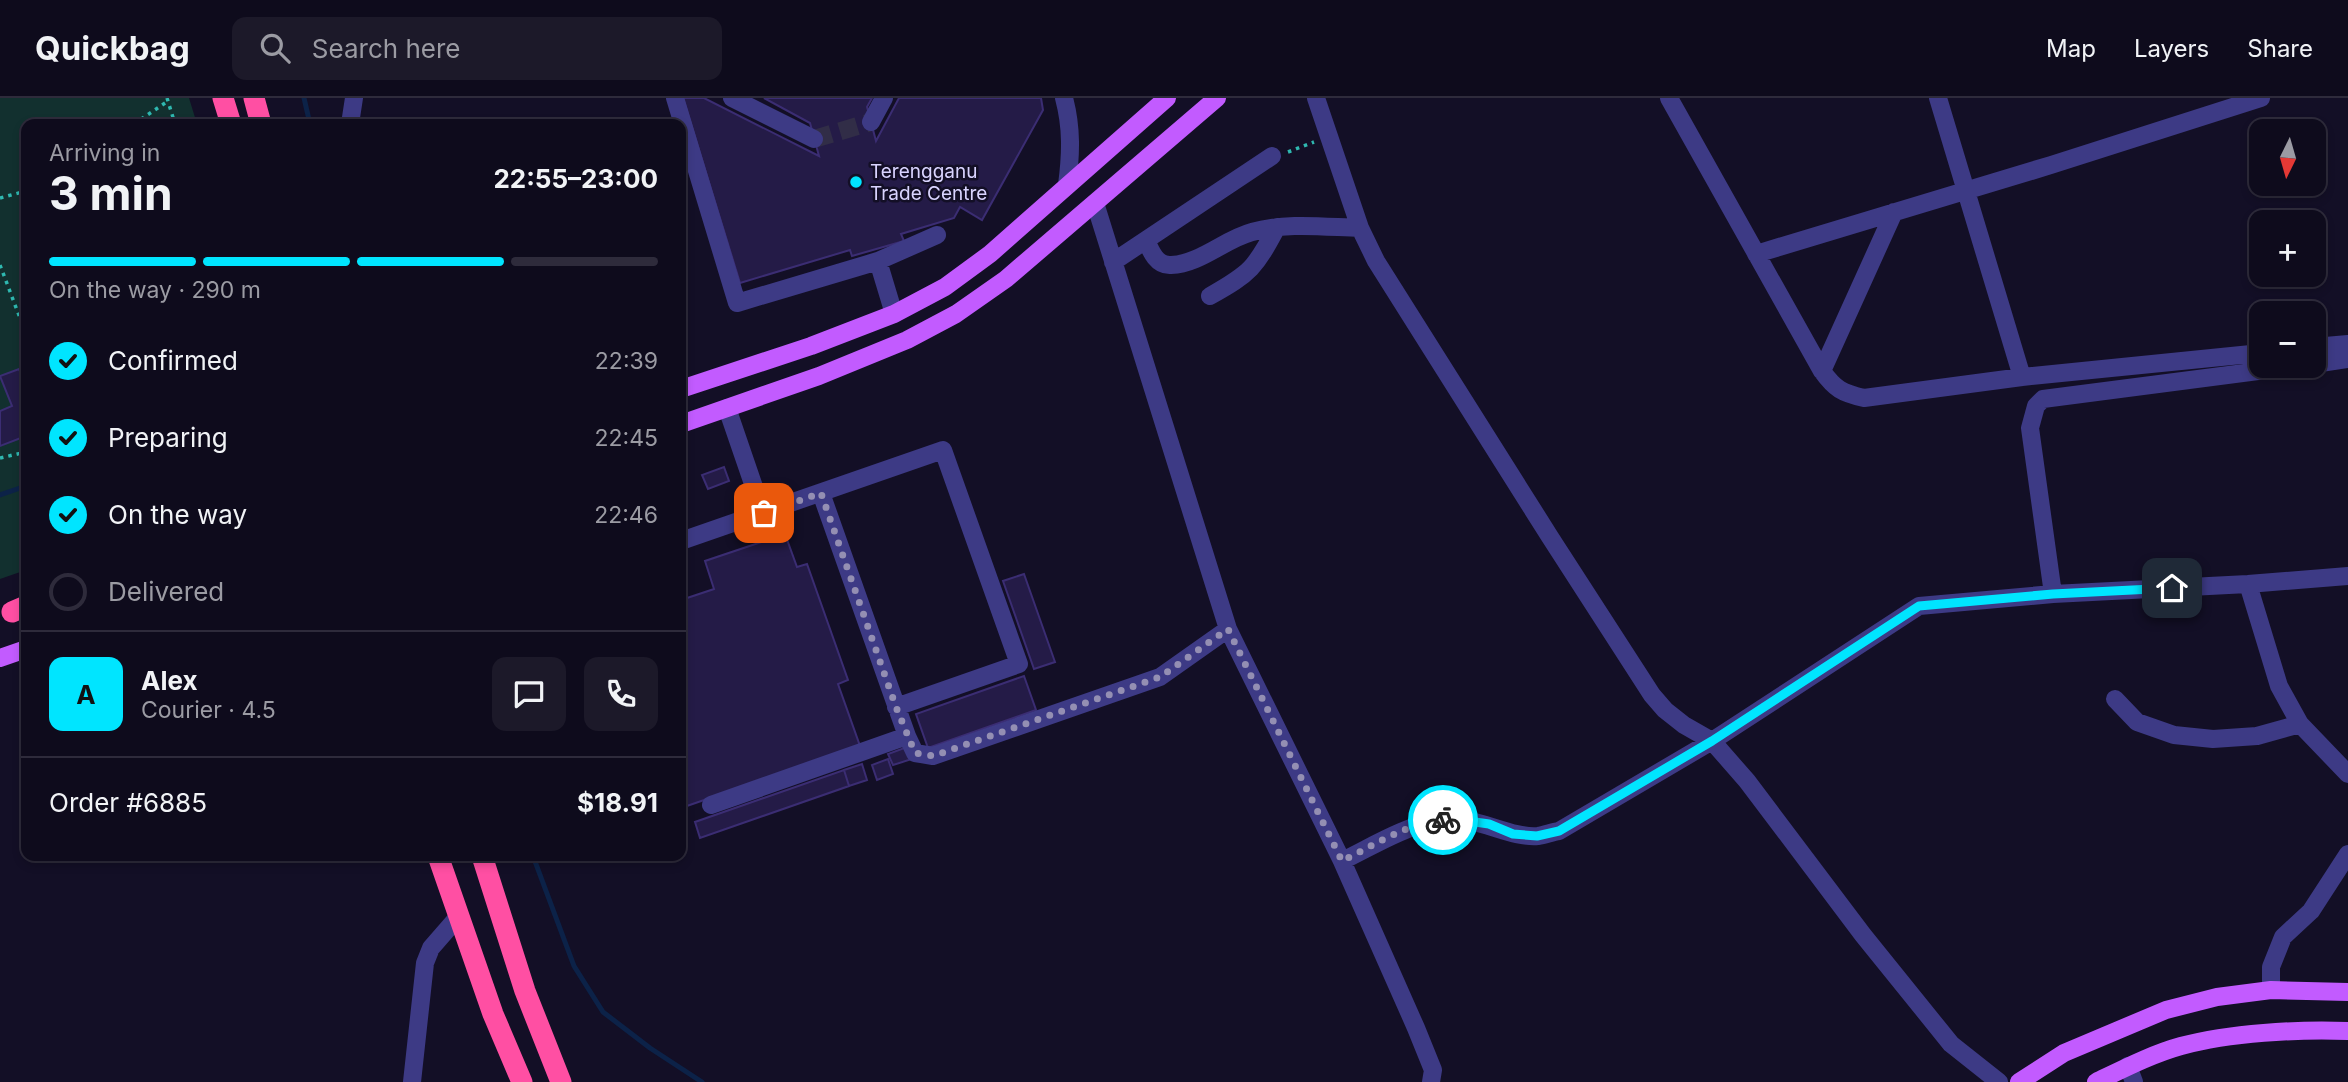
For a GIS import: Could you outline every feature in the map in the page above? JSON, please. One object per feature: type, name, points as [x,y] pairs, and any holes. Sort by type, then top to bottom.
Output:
[{"type":"highway","points":[[223,98],[229,119]]},
{"type":"highway","points":[[254,98],[260,119]]},
{"type":"highway","points":[[440,861],[493,1014],[522,1082]]},
{"type":"highway","points":[[484,861],[525,991],[561,1082]]},
{"type":"main road","points":[[686,387],[811,346],[894,314],[945,287],[990,254],[1167,98]]},
{"type":"main road","points":[[686,422],[819,376],[908,340],[956,314],[1006,279],[1217,98]]},
{"type":"main road","points":[[0,658],[21,651]]},
{"type":"main road","points":[[2019,1082],[2064,1053],[2166,1010],[2217,997],[2271,990],[2348,992]]},
{"type":"main road","points":[[2096,1082],[2131,1074],[2180,1046],[2232,1037],[2315,1030],[2348,1031]]},
{"type":"street","points":[[351,119],[354,98]]},
{"type":"street","points":[[675,98],[681,119]]},
{"type":"street","points":[[732,98],[814,139]]},
{"type":"street","points":[[871,122],[884,98]]},
{"type":"street","points":[[1064,98],[1070,121],[1072,152],[1067,185]]},
{"type":"street","points":[[1316,98],[1360,228],[1376,261],[1652,695],[1684,725],[1712,741],[1747,781],[1863,934],[1951,1044],[1999,1082]]},
{"type":"street","points":[[1669,98],[1822,371],[1832,386],[1847,394],[1864,398],[2022,377],[2249,353]]},
{"type":"street","points":[[1938,98],[2022,377]]},
{"type":"street","points":[[1756,254],[2261,98]]},
{"type":"street","points":[[686,134],[737,303],[878,261],[937,235]]},
{"type":"street","points":[[1114,262],[1272,156]]},
{"type":"street","points":[[1095,203],[1228,629],[1342,861],[1433,1070],[1431,1082]]},
{"type":"street","points":[[1822,371],[1894,212]]},
{"type":"street","points":[[1146,240],[1151,253],[1160,263],[1169,265],[1193,259],[1251,232],[1277,227],[1360,228]]},
{"type":"street","points":[[1210,296],[1243,278],[1254,267],[1277,227]]},
{"type":"street","points":[[878,261],[894,314]]},
{"type":"street","points":[[2326,346],[2348,344]]},
{"type":"street","points":[[2326,362],[2348,359]]},
{"type":"street","points":[[2053,594],[2030,428],[2036,406],[2043,399],[2249,372]]},
{"type":"street","points":[[727,408],[764,513]]},
{"type":"street","points":[[686,539],[943,450],[1018,664],[896,707]]},
{"type":"street","points":[[821,493],[896,707],[915,753],[933,756],[1160,677],[1228,629]]},
{"type":"street","points":[[1342,861],[1433,820],[1489,824],[1513,834],[1537,836],[1559,831],[1712,741],[1919,606],[2053,594],[2348,576]]},
{"type":"street","points":[[2248,584],[2279,686],[2300,724],[2348,774]]},
{"type":"street","points":[[2115,699],[2137,722],[2174,735],[2213,739],[2257,736],[2300,724]]},
{"type":"street","points":[[711,805],[907,736]]},
{"type":"street","points":[[2271,990],[2271,967],[2283,937],[2311,911],[2348,854]]},
{"type":"street","points":[[412,1082],[425,963],[431,948],[458,917]]},
{"type":"path","points":[[141,119],[168,100],[174,119]]},
{"type":"path","points":[[1272,156],[1297,150],[1328,135]]},
{"type":"path","points":[[0,198],[21,192]]},
{"type":"path","points":[[0,265],[21,321]]},
{"type":"path","points":[[0,458],[21,453]]},
{"type":"green space","points":[[0,98],[189,98],[195,119],[21,119],[21,572],[0,579]]},
{"type":"building","name":"Terengganu Trade Centre","points":[[683,98],[704,98],[819,156],[810,123],[764,98],[872,98],[867,107],[876,141],[899,98],[1041,98],[1043,110],[982,220],[960,207],[954,218],[901,234],[904,241],[852,256],[850,250],[740,283]]},
{"type":"building","points":[[19,369],[21,374],[21,438],[0,446],[0,411],[12,406],[0,376]]},
{"type":"building","points":[[724,467],[729,481],[708,489],[702,475]]},
{"type":"building","points":[[785,534],[797,567],[807,564],[848,680],[838,684],[860,746],[686,806],[686,598],[714,589],[705,561]]},
{"type":"building","points":[[1024,574],[1055,662],[1034,669],[1003,581]]},
{"type":"building","points":[[1024,676],[1036,710],[928,748],[916,714]]},
{"type":"building","points":[[907,747],[912,759],[893,765],[888,754]]},
{"type":"building","points":[[888,759],[893,774],[877,780],[872,765]]},
{"type":"building","points":[[862,764],[867,780],[849,786],[844,770]]},
{"type":"building","points":[[844,770],[849,786],[700,838],[695,822]]},
{"type":"waterway","points":[[304,98],[309,119]]},
{"type":"waterway","points":[[0,495],[21,488]]},
{"type":"waterway","points":[[535,861],[574,966],[603,1012],[650,1048],[702,1082]]},
{"type":"tunnel","points":[[814,139],[871,122]]},
{"type":"way so far","points":[[764,513],[821,493],[896,707],[915,753],[933,756],[1160,677],[1228,629],[1342,861],[1409,829],[1433,820],[1443,820]]},
{"type":"place","name":"Terengganu Trade Centre","points":[[856,182]]},
{"type":"route","points":[[1443,820],[1489,824],[1513,834],[1537,836],[1559,831],[1712,741],[1919,606],[2053,594],[2172,588]]}]
